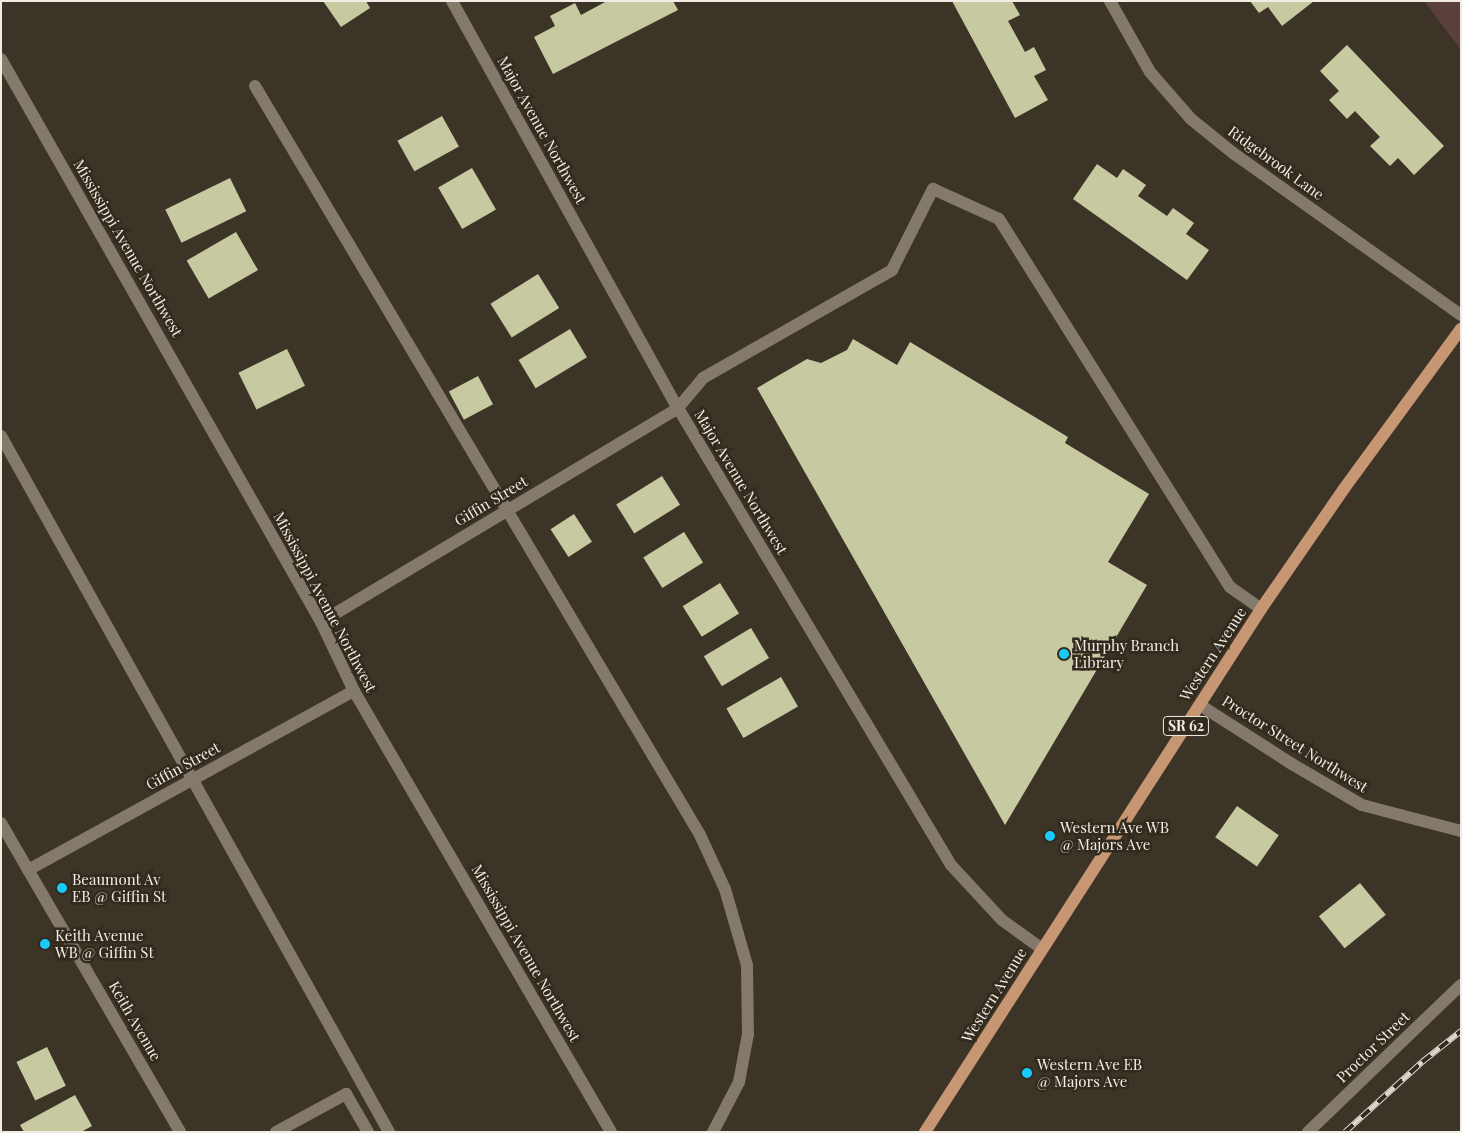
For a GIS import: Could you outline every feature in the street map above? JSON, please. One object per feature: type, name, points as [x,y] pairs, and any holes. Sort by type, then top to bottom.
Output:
[{"type":"main road","name":"Western Avenue","points":[[925,1132],[1261,609],[1344,490],[1461,329]]},
{"type":"street","name":"Major Avenue Northwest","points":[[452,1],[678,408],[951,865],[1002,920],[1042,949]]},
{"type":"street","name":"Ridgebrook Lane","points":[[1110,1],[1150,72],[1191,119],[1233,153],[1461,315]]},
{"type":"street","name":"Mississippi Avenue Northwest","points":[[1,59],[321,622],[354,691],[611,1132]]},
{"type":"street","points":[[255,86],[700,835],[725,888],[748,965],[748,1034],[740,1082],[713,1132]]},
{"type":"street","name":"Giffin Street","points":[[321,622],[678,408],[703,378],[892,270],[932,189],[999,219],[1230,587],[1261,609]]},
{"type":"street","points":[[1,436],[389,1132]]},
{"type":"street","name":"Giffin Street","points":[[28,870],[354,691]]},
{"type":"street","name":"Proctor Street Northwest","points":[[1200,705],[1292,764],[1362,805],[1461,831]]},
{"type":"street","name":"Keith Avenue","points":[[1,824],[180,1132]]},
{"type":"street","name":"Proctor Street","points":[[1308,1132],[1461,985]]},
{"type":"street","points":[[276,1132],[346,1094],[368,1132]]},
{"type":"shaded area","points":[[1424,1],[1461,1],[1461,50]]},
{"type":"building","points":[[323,1],[366,1],[370,8],[341,27]]},
{"type":"building","points":[[607,1],[673,1],[678,10],[553,74],[534,37],[555,26],[550,16],[575,3],[581,15]]},
{"type":"building","points":[[952,1],[1012,1],[1020,15],[1008,21],[1025,52],[1034,47],[1046,70],[1034,76],[1048,100],[1015,118]]},
{"type":"building","points":[[1250,1],[1314,1],[1282,26],[1268,7],[1259,13]]},
{"type":"building","points":[[1347,45],[1444,146],[1414,175],[1398,158],[1390,166],[1370,146],[1380,137],[1355,111],[1347,119],[1329,100],[1339,91],[1320,71]]},
{"type":"building","points":[[442,116],[459,147],[414,171],[397,141]]},
{"type":"building","points":[[1097,164],[1117,178],[1123,169],[1146,185],[1138,196],[1167,216],[1173,208],[1194,223],[1186,234],[1209,250],[1187,280],[1073,199]]},
{"type":"building","points":[[472,168],[496,210],[462,229],[438,188]]},
{"type":"building","points":[[230,178],[246,211],[182,243],[165,210]]},
{"type":"building","points":[[236,232],[258,270],[209,299],[187,260]]},
{"type":"building","points":[[538,274],[559,308],[512,338],[491,304]]},
{"type":"building","points":[[570,329],[587,357],[536,388],[519,360]]},
{"type":"building","points":[[853,339],[897,365],[910,342],[1068,437],[1065,443],[1149,494],[1108,562],[1147,585],[1005,825],[757,388],[807,359],[821,363],[847,350]]},
{"type":"building","points":[[287,349],[305,386],[256,410],[238,373]]},
{"type":"building","points":[[478,376],[493,404],[464,420],[449,391]]},
{"type":"building","points":[[662,476],[680,505],[634,533],[616,505]]},
{"type":"building","points":[[574,514],[592,542],[568,557],[551,529]]},
{"type":"building","points":[[684,532],[703,563],[662,588],[643,557]]},
{"type":"building","points":[[720,583],[739,614],[702,637],[683,606]]},
{"type":"building","points":[[751,628],[769,658],[722,686],[704,656]]},
{"type":"building","points":[[781,677],[798,706],[743,738],[726,708]]},
{"type":"building","points":[[1237,806],[1279,835],[1257,866],[1215,837]]},
{"type":"building","points":[[1360,883],[1386,915],[1345,948],[1319,916]]},
{"type":"building","points":[[47,1047],[66,1086],[35,1101],[16,1062]]},
{"type":"building","points":[[75,1095],[92,1126],[81,1132],[24,1132],[20,1125]]},
{"type":"railway","points":[[1345,1132],[1422,1062],[1461,1031]]},
{"type":"place","name":"Murphy Branch Library","points":[[1064,654]]},
{"type":"place","name":"Western Ave WB @ Majors Ave","points":[[1050,836]]},
{"type":"place","name":"Beaumont Av EB @ Giffin St","points":[[62,888]]},
{"type":"place","name":"Keith Avenue WB @ Giffin St","points":[[45,944]]},
{"type":"place","name":"Western Ave EB @ Majors Ave","points":[[1027,1073]]}]
